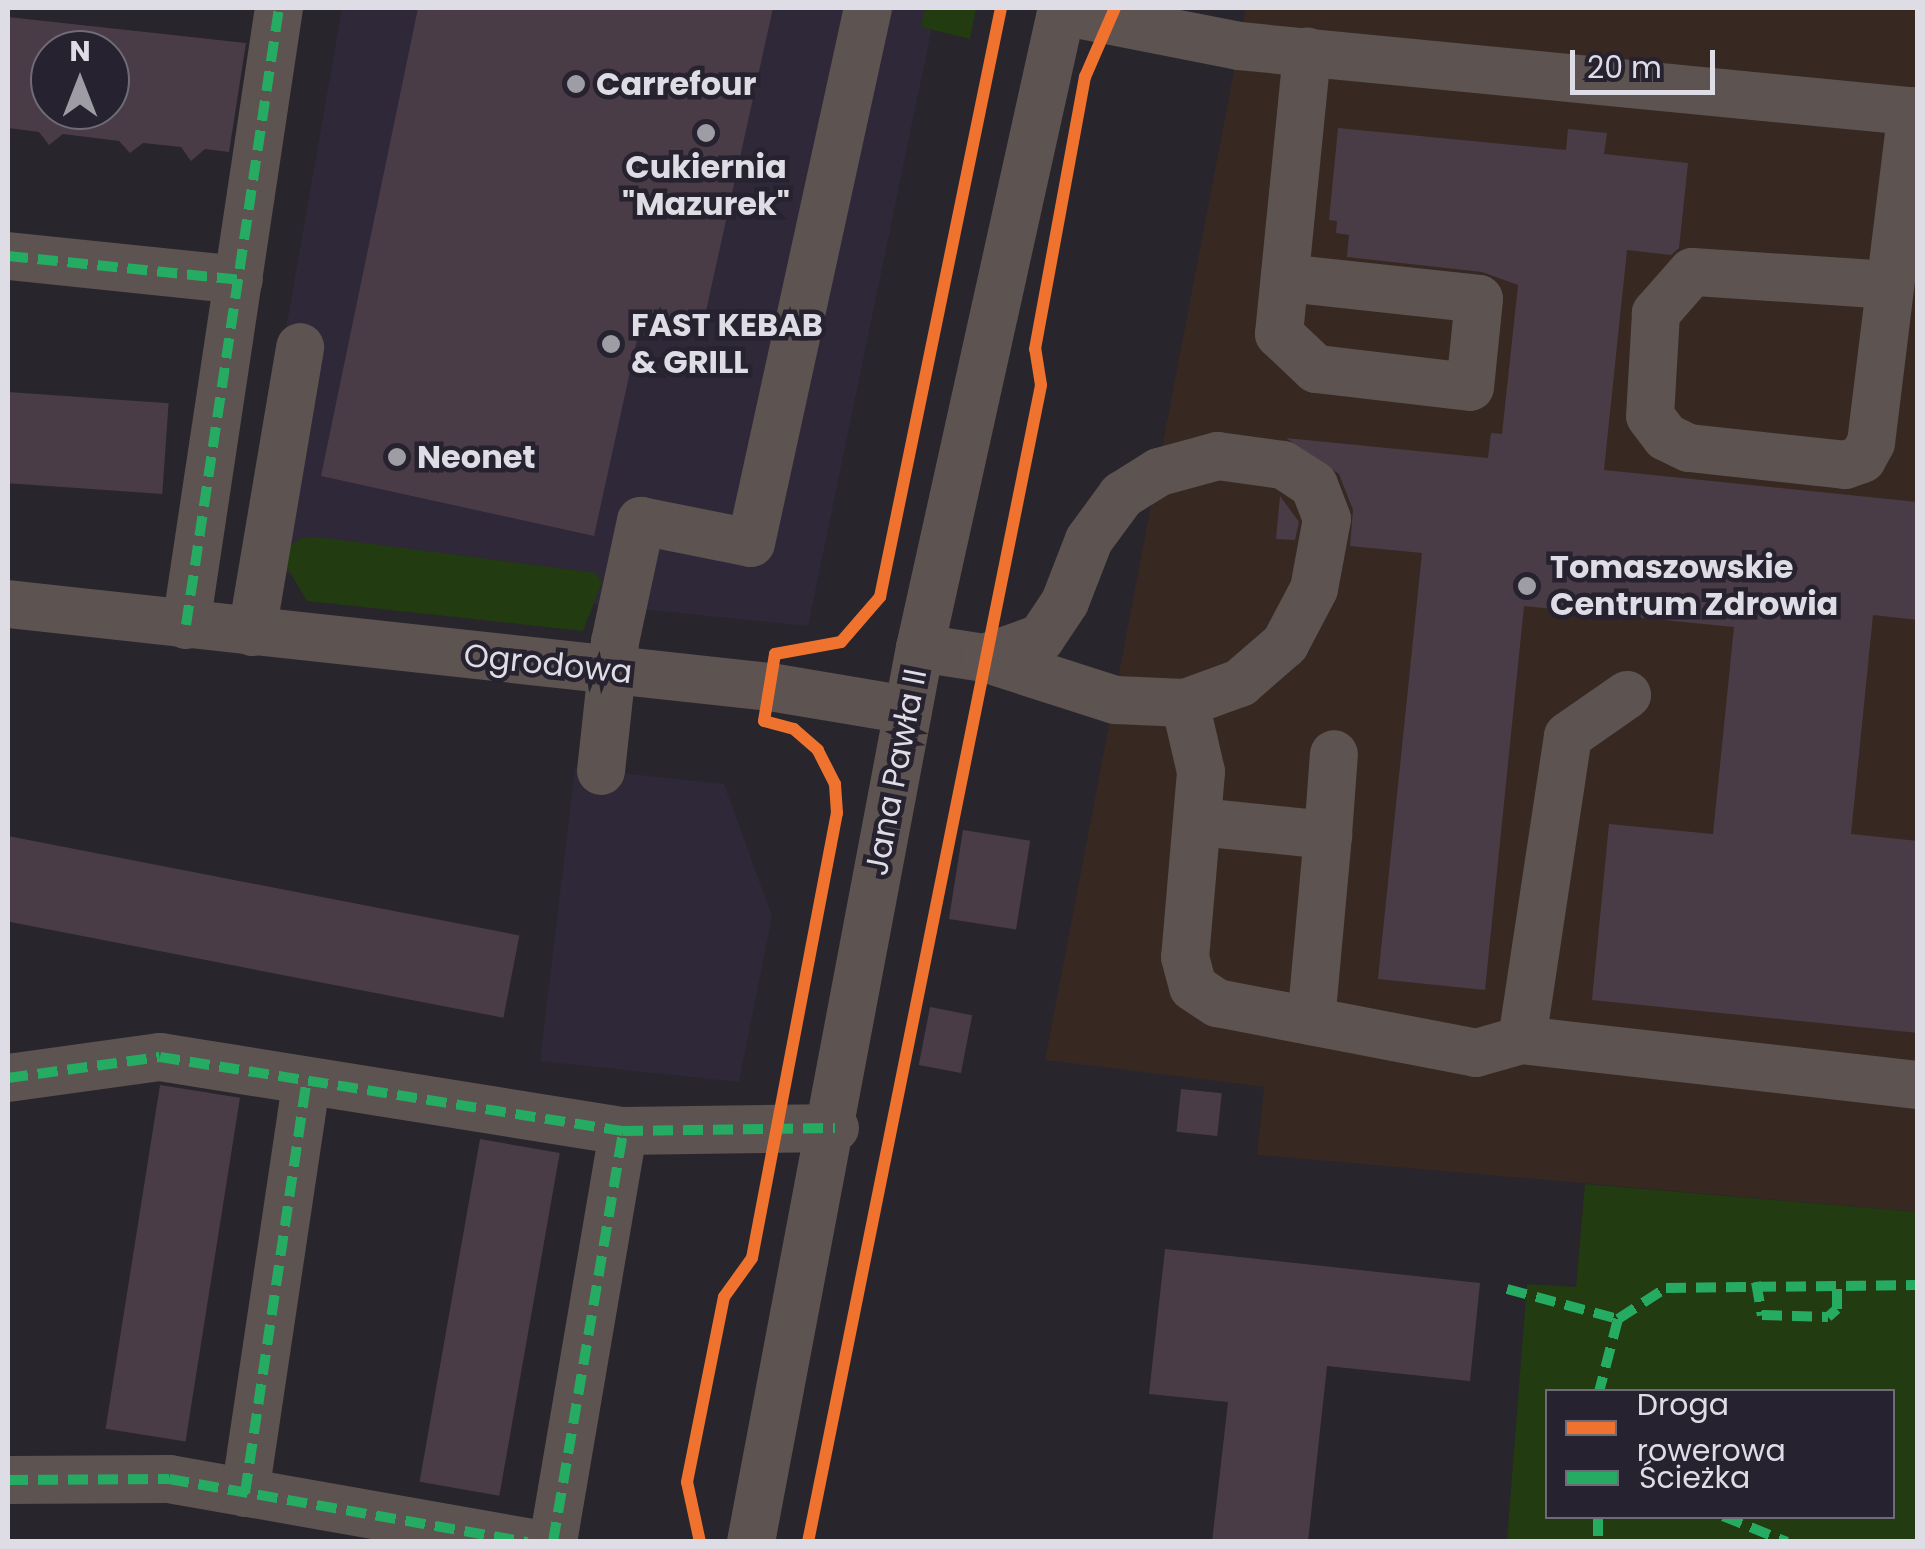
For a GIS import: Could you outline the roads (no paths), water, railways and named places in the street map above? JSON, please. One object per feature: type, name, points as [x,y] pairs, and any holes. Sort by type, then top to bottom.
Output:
[{"type":"street","points":[[186,625],[279,8]]},
{"type":"street","points":[[601,771],[612,670],[641,521],[751,543],[868,8]]},
{"type":"street","points":[[1062,9],[1307,52],[1914,111],[1890,285],[1862,458],[1845,465],[1690,448],[1666,437],[1650,416],[1656,313],[1692,272],[1890,285]]},
{"type":"street","name":"Jana Pawła II","points":[[752,1542],[836,1128],[920,648],[1062,9]]},
{"type":"street","points":[[1286,278],[1307,52]]},
{"type":"street","points":[[8,256],[240,280]]},
{"type":"street","points":[[252,632],[300,347]]},
{"type":"street","points":[[920,648],[984,658],[1115,700],[1185,704],[1255,670],[1285,644],[1314,590],[1327,519],[1314,485],[1283,465],[1218,456],[1158,472],[1122,495],[1090,540],[1066,602],[1041,638],[984,658]]},
{"type":"street","name":"Ogrodowa","points":[[8,604],[612,670],[908,710]]},
{"type":"street","points":[[1522,1040],[1568,736],[1627,695]]},
{"type":"street","points":[[1185,704],[1200,772],[1185,957],[1192,987],[1217,1003],[1476,1054],[1522,1040],[1918,1085]]},
{"type":"street","points":[[1311,1020],[1334,754]]},
{"type":"street","points":[[1198,822],[1328,835]]},
{"type":"street","points":[[8,1078],[160,1058],[623,1131],[836,1128]]},
{"type":"street","points":[[246,1494],[306,1084]]},
{"type":"street","points":[[553,1542],[623,1131]]},
{"type":"street","points":[[8,1480],[169,1479],[528,1542]]},
{"type":"place","name":"Carrefour","points":[[576,84]]},
{"type":"place","name":"Cukiernia \"Mazurek\"","points":[[706,133]]},
{"type":"place","name":"FAST KEBAB & GRILL","points":[[611,344]]},
{"type":"place","name":"Neonet","points":[[397,457]]},
{"type":"place","name":"Tomaszowskie Centrum Zdrowia","points":[[1527,586]]}]
